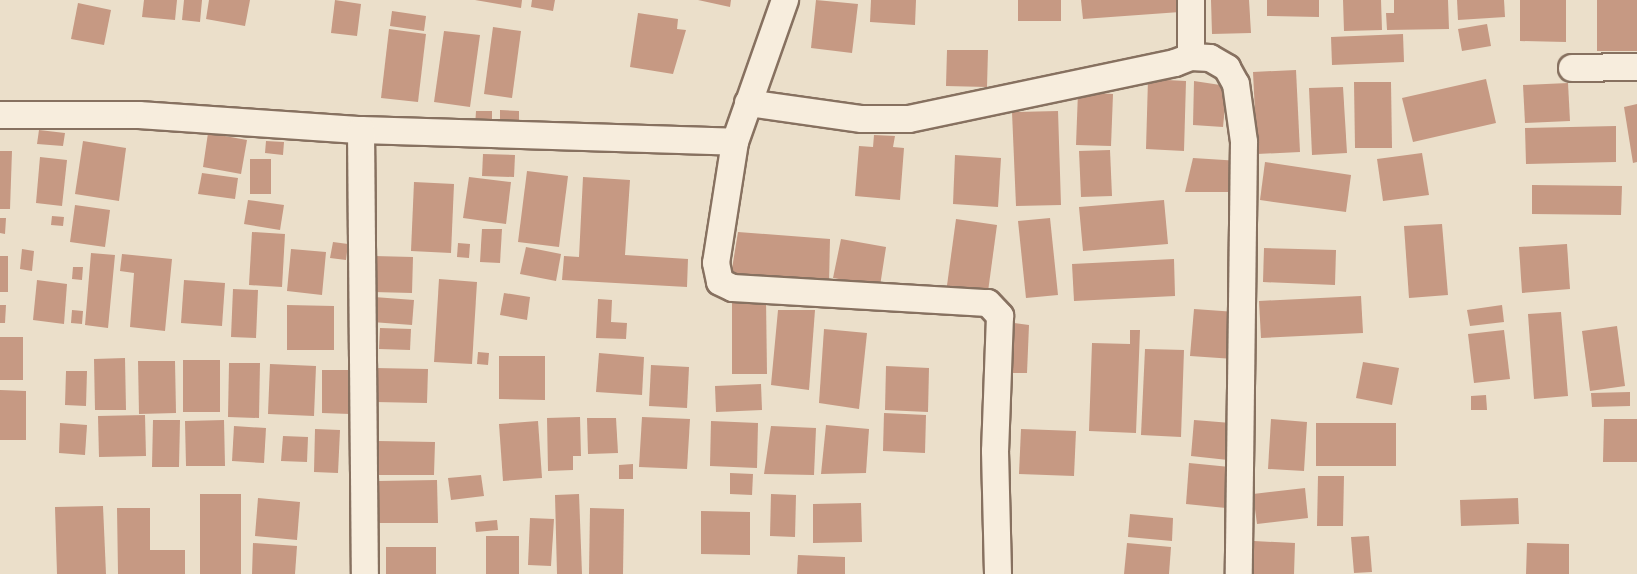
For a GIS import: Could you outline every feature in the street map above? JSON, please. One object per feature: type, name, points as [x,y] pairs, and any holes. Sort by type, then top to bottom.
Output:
[{"type":"street","points":[[785,0],[735,142],[716,263],[720,282],[733,288],[988,303],[1000,316],[995,451],[998,574]]},
{"type":"street","points":[[1191,0],[1191,57]]},
{"type":"street","points":[[748,103],[862,119],[909,118],[1191,57],[1210,58],[1227,68],[1236,84],[1244,142],[1239,574]]},
{"type":"street","points":[[1572,68],[1637,67]]},
{"type":"street","points":[[0,115],[139,115],[361,130],[735,142]]},
{"type":"street","points":[[361,130],[365,574]]},
{"type":"building","points":[[144,0],[177,0],[175,20],[142,17]]},
{"type":"building","points":[[184,0],[202,0],[200,22],[182,20]]},
{"type":"building","points":[[209,0],[250,0],[245,26],[206,19]]},
{"type":"building","points":[[335,0],[361,4],[357,36],[331,33]]},
{"type":"building","points":[[475,0],[522,0],[521,8]]},
{"type":"building","points":[[532,0],[555,0],[553,11],[531,7]]},
{"type":"building","points":[[698,0],[731,0],[730,7]]},
{"type":"building","points":[[816,0],[858,4],[852,53],[811,48]]},
{"type":"building","points":[[871,0],[916,0],[915,25],[870,22]]},
{"type":"building","points":[[1018,0],[1061,0],[1061,21],[1018,21]]},
{"type":"building","points":[[1081,0],[1179,0],[1180,12],[1083,19]]},
{"type":"building","points":[[1211,0],[1249,0],[1251,33],[1212,34]]},
{"type":"building","points":[[1267,0],[1319,0],[1319,17],[1267,16]]},
{"type":"building","points":[[1343,0],[1381,0],[1382,30],[1344,31]]},
{"type":"building","points":[[1394,0],[1448,0],[1449,29],[1387,30],[1386,13],[1394,13]]},
{"type":"building","points":[[1457,0],[1504,0],[1505,17],[1458,20]]},
{"type":"building","points":[[1520,0],[1566,0],[1566,42],[1520,41]]},
{"type":"building","points":[[1597,0],[1637,0],[1637,51],[1597,51]]},
{"type":"building","points":[[78,3],[111,10],[104,45],[71,39]]},
{"type":"building","points":[[392,11],[426,16],[424,31],[390,26]]},
{"type":"building","points":[[638,13],[678,19],[677,29],[686,30],[673,74],[630,67]]},
{"type":"building","points":[[1487,24],[1491,46],[1462,51],[1458,29]]},
{"type":"building","points":[[493,27],[521,31],[512,98],[484,94]]},
{"type":"building","points":[[389,29],[426,34],[418,102],[381,98]]},
{"type":"building","points":[[444,31],[480,35],[470,107],[434,102]]},
{"type":"building","points":[[1403,34],[1404,62],[1332,65],[1331,37]]},
{"type":"building","points":[[947,50],[988,50],[987,87],[946,86]]},
{"type":"building","points":[[1296,70],[1300,152],[1257,154],[1253,72]]},
{"type":"building","points":[[1148,79],[1186,81],[1184,151],[1146,149]]},
{"type":"building","points":[[1486,79],[1496,123],[1413,142],[1402,98]]},
{"type":"building","points":[[1194,81],[1227,86],[1223,127],[1193,125]]},
{"type":"building","points":[[1354,82],[1391,82],[1392,148],[1355,148]]},
{"type":"building","points":[[1568,83],[1570,121],[1525,123],[1523,85]]},
{"type":"building","points":[[1343,87],[1347,153],[1312,155],[1309,88]]},
{"type":"building","points":[[1078,92],[1113,94],[1111,146],[1076,145]]},
{"type":"building","points":[[1637,104],[1637,162],[1633,163],[1624,107]]},
{"type":"building","points":[[500,110],[519,111],[519,125],[500,125]]},
{"type":"building","points":[[476,111],[492,111],[492,127],[475,126]]},
{"type":"building","points":[[1058,111],[1061,205],[1016,206],[1012,112]]},
{"type":"building","points":[[1616,126],[1616,162],[1526,164],[1525,128]]},
{"type":"building","points":[[39,130],[65,133],[63,146],[37,144]]},
{"type":"building","points":[[208,133],[247,140],[241,174],[203,167]]},
{"type":"building","points":[[874,135],[895,136],[893,147],[904,148],[900,200],[855,196],[859,146],[873,147]]},
{"type":"building","points":[[83,141],[126,148],[119,201],[75,194]]},
{"type":"building","points":[[266,141],[284,142],[283,155],[265,153]]},
{"type":"building","points":[[1110,150],[1112,196],[1081,197],[1079,151]]},
{"type":"building","points":[[0,151],[12,151],[10,209],[0,209]]},
{"type":"building","points":[[1422,153],[1429,195],[1383,201],[1377,159]]},
{"type":"building","points":[[483,154],[515,155],[514,177],[482,176]]},
{"type":"building","points":[[955,155],[1001,158],[998,207],[953,204]]},
{"type":"building","points":[[40,157],[67,160],[62,206],[36,203]]},
{"type":"building","points":[[1193,158],[1240,161],[1230,192],[1185,192]]},
{"type":"building","points":[[250,159],[271,159],[271,194],[250,194]]},
{"type":"building","points":[[1265,162],[1351,175],[1346,212],[1260,200]]},
{"type":"building","points":[[527,171],[568,176],[559,247],[518,242]]},
{"type":"building","points":[[202,173],[238,178],[235,199],[198,194]]},
{"type":"building","points":[[469,177],[511,182],[506,224],[463,218]]},
{"type":"building","points":[[583,177],[630,180],[625,255],[688,259],[687,287],[562,280],[564,256],[579,257]]},
{"type":"building","points":[[414,182],[454,184],[451,253],[411,251]]},
{"type":"building","points":[[1532,185],[1622,186],[1621,215],[1532,214]]},
{"type":"building","points":[[248,200],[284,205],[280,230],[244,224]]},
{"type":"building","points":[[1164,200],[1168,244],[1083,251],[1079,207]]},
{"type":"building","points":[[75,205],[110,210],[105,247],[70,242]]},
{"type":"building","points":[[52,216],[64,217],[63,226],[51,225]]},
{"type":"building","points":[[0,218],[6,218],[5,234],[0,233]]},
{"type":"building","points":[[1050,218],[1058,295],[1026,298],[1018,221]]},
{"type":"building","points":[[956,219],[997,225],[987,299],[946,293]]},
{"type":"building","points":[[1442,224],[1448,295],[1409,298],[1404,226]]},
{"type":"building","points":[[482,229],[502,229],[500,263],[480,262]]},
{"type":"building","points":[[252,232],[285,234],[282,287],[249,285]]},
{"type":"building","points":[[738,232],[830,239],[829,284],[731,275]]},
{"type":"building","points":[[841,239],[886,247],[880,286],[833,278]]},
{"type":"building","points":[[333,242],[348,244],[346,260],[330,258]]},
{"type":"building","points":[[458,243],[470,244],[469,258],[457,257]]},
{"type":"building","points":[[1567,244],[1570,289],[1522,293],[1519,247]]},
{"type":"building","points":[[526,247],[561,254],[556,281],[520,274]]},
{"type":"building","points":[[1264,248],[1336,250],[1335,285],[1263,282]]},
{"type":"building","points":[[22,249],[34,251],[32,271],[20,269]]},
{"type":"building","points":[[291,249],[326,252],[322,295],[287,291]]},
{"type":"building","points":[[91,253],[115,255],[108,328],[85,325]]},
{"type":"building","points":[[122,254],[172,259],[165,331],[130,327],[134,273],[120,271]]},
{"type":"building","points":[[0,256],[8,256],[8,292],[0,292]]},
{"type":"building","points":[[374,256],[413,257],[412,293],[373,292]]},
{"type":"building","points":[[1174,259],[1175,296],[1074,301],[1072,264]]},
{"type":"building","points":[[73,267],[83,267],[82,280],[72,279]]},
{"type":"building","points":[[439,279],[477,282],[472,364],[434,362]]},
{"type":"building","points":[[37,280],[67,284],[64,324],[33,320]]},
{"type":"building","points":[[184,280],[225,283],[222,326],[181,323]]},
{"type":"building","points":[[233,289],[258,290],[256,338],[231,337]]},
{"type":"building","points":[[504,293],[530,297],[527,320],[500,315]]},
{"type":"building","points":[[1361,296],[1363,333],[1261,338],[1259,301]]},
{"type":"building","points":[[374,297],[414,300],[412,325],[372,322]]},
{"type":"building","points":[[598,299],[612,300],[611,322],[627,323],[626,339],[596,338]]},
{"type":"building","points":[[766,299],[767,374],[732,374],[732,300]]},
{"type":"building","points":[[0,305],[6,305],[5,323],[0,323]]},
{"type":"building","points":[[287,305],[334,306],[334,350],[287,350]]},
{"type":"building","points":[[1502,305],[1504,322],[1470,326],[1467,310]]},
{"type":"building","points":[[1194,309],[1236,312],[1234,359],[1190,356]]},
{"type":"building","points":[[72,310],[83,311],[82,324],[71,323]]},
{"type":"building","points":[[778,310],[815,310],[809,390],[771,385]]},
{"type":"building","points":[[1561,312],[1568,396],[1534,399],[1528,314]]},
{"type":"building","points":[[1014,323],[1029,325],[1027,373],[1011,373]]},
{"type":"building","points":[[1617,326],[1625,386],[1590,391],[1582,331]]},
{"type":"building","points":[[380,328],[411,329],[410,350],[379,349]]},
{"type":"building","points":[[824,329],[867,333],[859,409],[819,403]]},
{"type":"building","points":[[1130,330],[1140,330],[1136,433],[1089,431],[1092,343],[1130,344]]},
{"type":"building","points":[[1504,330],[1510,379],[1474,383],[1468,334]]},
{"type":"building","points":[[0,337],[23,337],[23,380],[0,380]]},
{"type":"building","points":[[1145,349],[1184,350],[1181,437],[1141,435]]},
{"type":"building","points":[[478,352],[489,353],[488,365],[477,364]]},
{"type":"building","points":[[599,353],[644,357],[642,395],[596,392]]},
{"type":"building","points":[[499,356],[545,356],[545,400],[499,399]]},
{"type":"building","points":[[125,358],[126,410],[95,410],[94,359]]},
{"type":"building","points":[[183,360],[220,360],[220,412],[183,412]]},
{"type":"building","points":[[138,361],[175,361],[176,413],[139,414]]},
{"type":"building","points":[[1363,362],[1399,368],[1392,405],[1356,398]]},
{"type":"building","points":[[229,363],[260,363],[259,418],[228,417]]},
{"type":"building","points":[[270,364],[316,366],[314,416],[268,414]]},
{"type":"building","points":[[651,365],[689,367],[687,408],[649,406]]},
{"type":"building","points":[[886,366],[929,368],[928,412],[885,410]]},
{"type":"building","points":[[375,368],[428,369],[427,403],[375,402]]},
{"type":"building","points":[[322,370],[350,370],[350,414],[322,413]]},
{"type":"building","points":[[66,371],[87,371],[86,406],[65,405]]},
{"type":"building","points":[[761,384],[762,410],[716,412],[715,386]]},
{"type":"building","points":[[0,390],[26,391],[26,440],[0,440]]},
{"type":"building","points":[[1630,392],[1630,406],[1592,407],[1591,393]]},
{"type":"building","points":[[1486,395],[1487,410],[1471,410],[1471,396]]},
{"type":"building","points":[[884,413],[926,415],[925,453],[883,451]]},
{"type":"building","points":[[145,415],[146,456],[99,457],[98,416]]},
{"type":"building","points":[[580,417],[581,456],[573,456],[573,470],[548,471],[547,418]]},
{"type":"building","points":[[642,417],[690,419],[687,469],[639,467]]},
{"type":"building","points":[[587,418],[616,418],[618,453],[588,454]]},
{"type":"building","points":[[1271,419],[1307,422],[1304,471],[1268,469]]},
{"type":"building","points":[[1604,419],[1637,419],[1637,462],[1603,462]]},
{"type":"building","points":[[153,420],[180,420],[179,467],[152,467]]},
{"type":"building","points":[[224,420],[225,466],[186,466],[185,421]]},
{"type":"building","points":[[1194,420],[1231,423],[1228,460],[1191,456]]},
{"type":"building","points":[[538,421],[542,478],[503,481],[499,424]]},
{"type":"building","points":[[711,421],[758,423],[757,468],[710,466]]},
{"type":"building","points":[[60,423],[87,425],[85,455],[59,453]]},
{"type":"building","points":[[1316,423],[1396,423],[1396,466],[1316,466]]},
{"type":"building","points":[[826,425],[869,429],[866,473],[821,474]]},
{"type":"building","points":[[234,426],[266,428],[264,463],[232,461]]},
{"type":"building","points":[[771,426],[816,428],[814,475],[764,474]]},
{"type":"building","points":[[315,429],[340,430],[338,473],[314,472]]},
{"type":"building","points":[[1021,429],[1076,431],[1074,476],[1019,474]]},
{"type":"building","points":[[283,436],[308,437],[307,462],[281,461]]},
{"type":"building","points":[[378,441],[435,442],[434,475],[378,475]]},
{"type":"building","points":[[1189,463],[1230,467],[1226,508],[1186,504]]},
{"type":"building","points":[[633,464],[633,479],[619,479],[619,465]]},
{"type":"building","points":[[730,473],[753,474],[752,495],[730,494]]},
{"type":"building","points":[[481,475],[484,496],[451,500],[448,478]]},
{"type":"building","points":[[1318,476],[1344,476],[1343,526],[1317,526]]},
{"type":"building","points":[[437,480],[438,523],[379,523],[379,481]]},
{"type":"building","points":[[1305,488],[1308,518],[1257,524],[1253,494]]},
{"type":"building","points":[[200,494],[241,494],[241,574],[200,574]]},
{"type":"building","points":[[579,494],[582,574],[557,574],[555,495]]},
{"type":"building","points":[[771,494],[796,495],[795,537],[770,536]]},
{"type":"building","points":[[258,498],[300,502],[297,540],[255,536]]},
{"type":"building","points":[[1518,498],[1519,524],[1461,526],[1460,500]]},
{"type":"building","points":[[861,503],[862,542],[813,543],[813,504]]},
{"type":"building","points":[[103,506],[106,574],[57,574],[55,507]]},
{"type":"building","points":[[117,508],[150,508],[150,550],[185,550],[185,574],[118,574]]},
{"type":"building","points":[[590,508],[624,509],[623,574],[589,574]]},
{"type":"building","points":[[701,511],[750,512],[750,555],[701,554]]},
{"type":"building","points":[[1130,514],[1173,518],[1172,541],[1128,537]]},
{"type":"building","points":[[530,518],[554,519],[551,566],[528,565]]},
{"type":"building","points":[[497,520],[498,530],[476,532],[475,522]]},
{"type":"building","points":[[486,536],[519,536],[519,574],[486,574]]},
{"type":"building","points":[[1369,536],[1372,572],[1354,573],[1351,537]]},
{"type":"building","points":[[1254,541],[1295,543],[1294,574],[1253,574]]},
{"type":"building","points":[[253,543],[297,546],[295,574],[252,574]]},
{"type":"building","points":[[1127,543],[1171,547],[1169,574],[1124,574]]},
{"type":"building","points":[[1527,543],[1569,544],[1569,574],[1526,574]]},
{"type":"building","points":[[386,547],[436,547],[436,574],[386,574]]},
{"type":"building","points":[[798,555],[845,557],[845,574],[797,574]]}]
